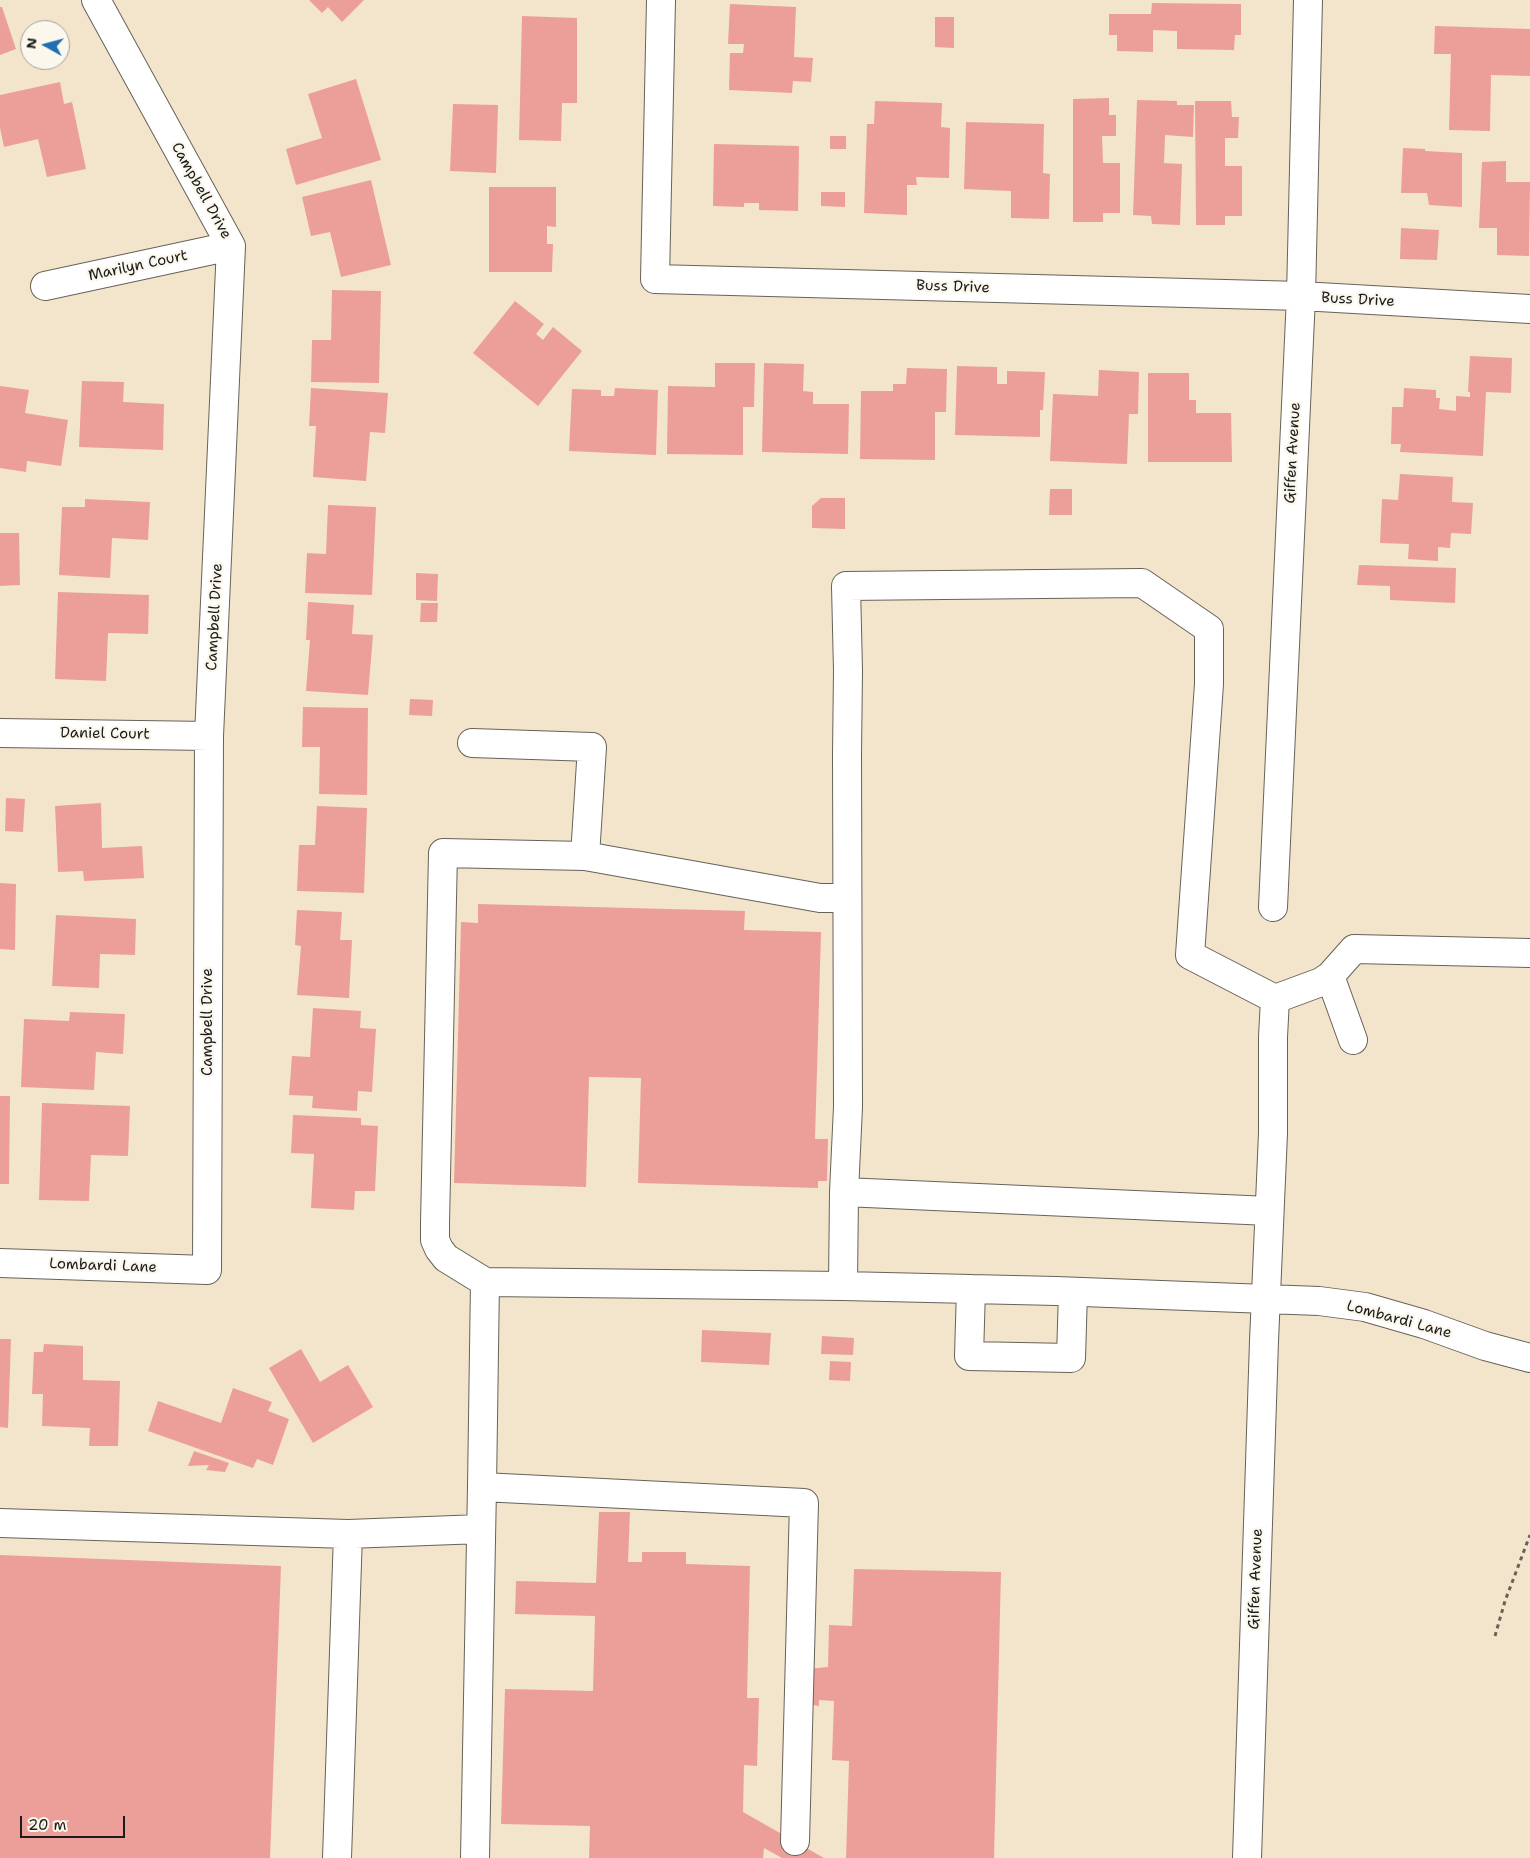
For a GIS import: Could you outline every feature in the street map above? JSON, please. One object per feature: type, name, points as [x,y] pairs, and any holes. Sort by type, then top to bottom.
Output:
[{"type":"street","name":"Campbell Drive","points":[[96,0],[231,246],[210,736],[207,1270]]},
{"type":"street","name":"Buss Drive","points":[[661,0],[655,279],[1301,296],[1530,309]]},
{"type":"street","name":"Giffen Avenue","points":[[1273,906],[1301,296],[1308,0]]},
{"type":"street","name":"Marilyn Court","points":[[45,286],[231,246]]},
{"type":"street","points":[[843,1286],[844,1192],[848,1107],[848,671],[846,586],[1142,583],[1209,629],[1209,684],[1190,956],[1276,999],[1330,976],[1354,949],[1530,954]]},
{"type":"street","name":"Daniel Court","points":[[0,733],[210,736]]},
{"type":"street","points":[[472,743],[592,747],[585,856]]},
{"type":"street","points":[[474,1858],[482,1529],[485,1282],[446,1258],[435,1240],[444,853],[585,856],[820,898],[847,898]]},
{"type":"street","points":[[1330,976],[1353,1040]]},
{"type":"street","name":"Giffen Avenue","points":[[1247,1858],[1273,1134],[1273,1037],[1276,999]]},
{"type":"street","points":[[844,1192],[1269,1211]]},
{"type":"street","name":"Lombardi Lane","points":[[0,1262],[207,1270]]},
{"type":"street","name":"Lombardi Lane","points":[[485,1282],[843,1286],[1319,1301],[1365,1307],[1424,1324],[1485,1346],[1530,1358]]},
{"type":"street","points":[[971,1290],[969,1356],[1071,1358],[1073,1292]]},
{"type":"street","points":[[482,1487],[804,1503],[795,1841]]},
{"type":"street","points":[[0,1523],[348,1534],[482,1529]]},
{"type":"street","points":[[337,1858],[348,1534]]},
{"type":"path","points":[[1495,1636],[1505,1601],[1530,1535]]},
{"type":"building","points":[[309,0],[364,0],[342,22],[328,7],[322,13]]},
{"type":"building","points":[[1152,3],[1241,4],[1241,35],[1235,35],[1234,50],[1177,49],[1177,31],[1153,30],[1153,52],[1117,51],[1117,35],[1109,35],[1109,14],[1151,14]]},
{"type":"building","points":[[730,4],[796,7],[794,57],[813,58],[811,82],[793,81],[792,93],[729,90],[730,53],[743,53],[744,44],[728,44]]},
{"type":"building","points":[[0,7],[2,7],[16,49],[0,55]]},
{"type":"building","points":[[522,16],[577,18],[577,103],[562,103],[561,141],[519,140]]},
{"type":"building","points":[[935,17],[954,17],[954,48],[935,47]]},
{"type":"building","points":[[1435,26],[1530,29],[1530,76],[1491,75],[1490,131],[1449,130],[1451,54],[1434,54]]},
{"type":"building","points":[[356,79],[381,160],[296,185],[286,149],[322,138],[308,94]]},
{"type":"building","points":[[60,82],[64,104],[72,102],[86,169],[47,177],[38,139],[4,147],[0,128],[0,95]]},
{"type":"building","points":[[1109,98],[1109,115],[1116,115],[1116,136],[1102,136],[1103,163],[1120,163],[1120,213],[1103,213],[1103,222],[1073,222],[1073,99]]},
{"type":"building","points":[[1137,100],[1177,101],[1177,105],[1194,105],[1193,137],[1165,135],[1164,163],[1182,164],[1180,225],[1152,224],[1151,216],[1133,215]]},
{"type":"building","points":[[875,101],[942,103],[941,127],[950,128],[949,178],[916,177],[917,185],[907,185],[907,215],[864,213],[867,124],[874,124]]},
{"type":"building","points":[[1195,101],[1231,101],[1232,117],[1239,117],[1238,138],[1225,138],[1225,166],[1242,166],[1242,216],[1225,216],[1225,225],[1196,225]]},
{"type":"building","points":[[453,104],[498,105],[496,173],[450,171]]},
{"type":"building","points":[[966,122],[1044,124],[1043,173],[1050,174],[1049,219],[1011,218],[1011,191],[964,189]]},
{"type":"building","points":[[830,136],[846,136],[846,149],[830,149]]},
{"type":"building","points":[[714,144],[799,146],[798,211],[759,210],[759,203],[744,203],[744,207],[713,206]]},
{"type":"building","points":[[1403,148],[1462,153],[1462,207],[1429,205],[1427,193],[1401,193]]},
{"type":"building","points":[[1506,161],[1506,182],[1530,182],[1529,256],[1497,255],[1497,228],[1479,228],[1482,162]]},
{"type":"building","points":[[371,180],[391,265],[341,277],[330,232],[311,236],[302,197]]},
{"type":"building","points":[[489,187],[556,187],[556,227],[547,226],[547,244],[553,244],[552,272],[489,272]]},
{"type":"building","points":[[821,192],[845,192],[845,207],[821,206]]},
{"type":"building","points":[[1401,228],[1439,230],[1437,260],[1400,259]]},
{"type":"building","points":[[332,290],[381,291],[379,383],[311,382],[312,340],[331,340]]},
{"type":"building","points":[[515,301],[544,324],[536,334],[543,340],[553,327],[582,351],[538,406],[473,353]]},
{"type":"building","points":[[1470,356],[1512,358],[1511,393],[1486,392],[1483,456],[1400,452],[1401,444],[1391,444],[1392,407],[1403,407],[1404,388],[1436,390],[1436,398],[1440,398],[1439,409],[1456,411],[1456,396],[1470,397],[1470,392],[1468,392]]},
{"type":"building","points":[[715,363],[755,363],[754,407],[743,407],[743,455],[667,454],[668,386],[715,387]]},
{"type":"building","points":[[764,363],[804,364],[803,391],[813,392],[813,404],[849,404],[848,454],[762,452]]},
{"type":"building","points":[[957,366],[997,367],[997,384],[1007,384],[1007,371],[1045,372],[1043,410],[1040,410],[1040,437],[955,435]]},
{"type":"building","points":[[907,368],[947,369],[946,412],[935,412],[935,460],[860,459],[861,391],[893,391],[893,384],[906,384]]},
{"type":"building","points":[[1099,370],[1139,372],[1138,414],[1129,414],[1127,464],[1050,461],[1053,394],[1098,396]]},
{"type":"building","points":[[1148,373],[1189,373],[1189,400],[1196,400],[1196,413],[1231,413],[1232,462],[1148,462]]},
{"type":"building","points":[[82,381],[124,382],[123,402],[164,404],[163,450],[79,447]]},
{"type":"building","points":[[0,386],[29,390],[25,413],[68,420],[61,466],[27,461],[26,472],[0,468]]},
{"type":"building","points":[[311,388],[388,393],[385,433],[370,432],[366,481],[313,477],[316,426],[309,426]]},
{"type":"building","points":[[615,388],[658,390],[656,455],[569,451],[572,389],[601,390],[601,396],[614,396]]},
{"type":"building","points":[[1400,474],[1453,477],[1452,502],[1473,503],[1471,534],[1451,533],[1450,548],[1438,547],[1438,561],[1408,559],[1409,544],[1380,543],[1382,499],[1398,500]]},
{"type":"building","points":[[1050,489],[1072,489],[1072,515],[1049,515]]},
{"type":"building","points":[[821,498],[845,498],[845,529],[812,528],[812,506]]},
{"type":"building","points":[[85,499],[150,502],[148,540],[112,538],[110,578],[59,575],[62,507],[85,507]]},
{"type":"building","points":[[328,505],[376,507],[372,595],[305,593],[307,553],[326,554]]},
{"type":"building","points":[[0,533],[19,533],[20,585],[0,586]]},
{"type":"building","points":[[1359,565],[1456,568],[1455,603],[1390,600],[1390,586],[1357,585]]},
{"type":"building","points":[[416,573],[438,574],[437,601],[416,600]]},
{"type":"building","points":[[58,592],[149,595],[148,634],[108,633],[106,681],[55,679]]},
{"type":"building","points":[[308,602],[354,605],[352,634],[373,635],[368,695],[306,691],[310,640],[306,640]]},
{"type":"building","points":[[421,603],[438,603],[437,622],[420,622]]},
{"type":"building","points":[[410,699],[433,700],[432,716],[409,715]]},
{"type":"building","points":[[303,707],[368,708],[367,795],[319,794],[320,747],[302,747]]},
{"type":"building","points":[[6,798],[25,799],[23,832],[5,831]]},
{"type":"building","points":[[101,803],[102,848],[142,846],[144,878],[84,881],[83,871],[58,872],[55,806]]},
{"type":"building","points":[[317,806],[367,808],[364,893],[297,891],[299,845],[315,845]]},
{"type":"building","points":[[0,883],[16,884],[15,950],[0,949]]},
{"type":"building","points":[[478,904],[745,911],[744,930],[821,932],[815,1139],[828,1139],[827,1181],[818,1181],[818,1188],[638,1183],[641,1078],[589,1077],[586,1187],[454,1183],[461,922],[478,923]]},
{"type":"building","points":[[297,910],[342,912],[340,940],[352,940],[349,998],[297,995],[301,946],[295,945]]},
{"type":"building","points":[[56,915],[136,919],[135,955],[100,954],[99,988],[52,986]]},
{"type":"building","points":[[313,1008],[361,1011],[360,1028],[376,1029],[372,1092],[358,1091],[357,1111],[312,1108],[313,1096],[289,1095],[292,1056],[310,1057]]},
{"type":"building","points":[[70,1012],[125,1014],[123,1054],[96,1052],[94,1090],[21,1087],[24,1019],[69,1021]]},
{"type":"building","points":[[0,1096],[10,1096],[9,1184],[0,1184]]},
{"type":"building","points":[[42,1103],[130,1106],[128,1156],[91,1155],[89,1201],[39,1200]]},
{"type":"building","points":[[293,1115],[361,1118],[361,1125],[378,1126],[375,1191],[355,1191],[354,1210],[311,1208],[314,1154],[291,1153]]},
{"type":"building","points":[[702,1330],[771,1333],[769,1365],[701,1362]]},
{"type":"building","points":[[822,1336],[854,1338],[853,1355],[821,1354]]},
{"type":"building","points":[[0,1339],[11,1339],[8,1428],[0,1427]]},
{"type":"building","points":[[44,1344],[83,1346],[83,1380],[120,1381],[118,1446],[89,1446],[90,1428],[42,1426],[43,1394],[32,1394],[34,1352],[43,1352]]},
{"type":"building","points":[[301,1349],[320,1382],[348,1365],[373,1407],[313,1443],[269,1368]]},
{"type":"building","points":[[830,1361],[851,1362],[850,1381],[829,1380]]},
{"type":"building","points":[[233,1388],[272,1402],[268,1411],[289,1419],[273,1465],[257,1459],[253,1468],[148,1431],[158,1401],[221,1423]]},
{"type":"building","points":[[194,1451],[229,1463],[225,1472],[206,1470],[209,1465],[188,1466]]},
{"type":"building","points":[[599,1512],[630,1512],[628,1562],[642,1562],[642,1552],[686,1552],[686,1564],[750,1566],[747,1698],[759,1698],[757,1766],[744,1765],[743,1812],[824,1858],[782,1858],[764,1848],[763,1858],[589,1858],[590,1826],[501,1824],[505,1689],[593,1691],[595,1616],[515,1614],[516,1581],[596,1583]]},
{"type":"building","points":[[0,1555],[281,1566],[270,1858],[0,1858]]},
{"type":"building","points":[[854,1569],[1001,1572],[994,1858],[846,1858],[849,1761],[832,1760],[834,1701],[819,1700],[819,1706],[813,1705],[813,1693],[807,1693],[807,1669],[828,1667],[829,1625],[852,1626]]}]
